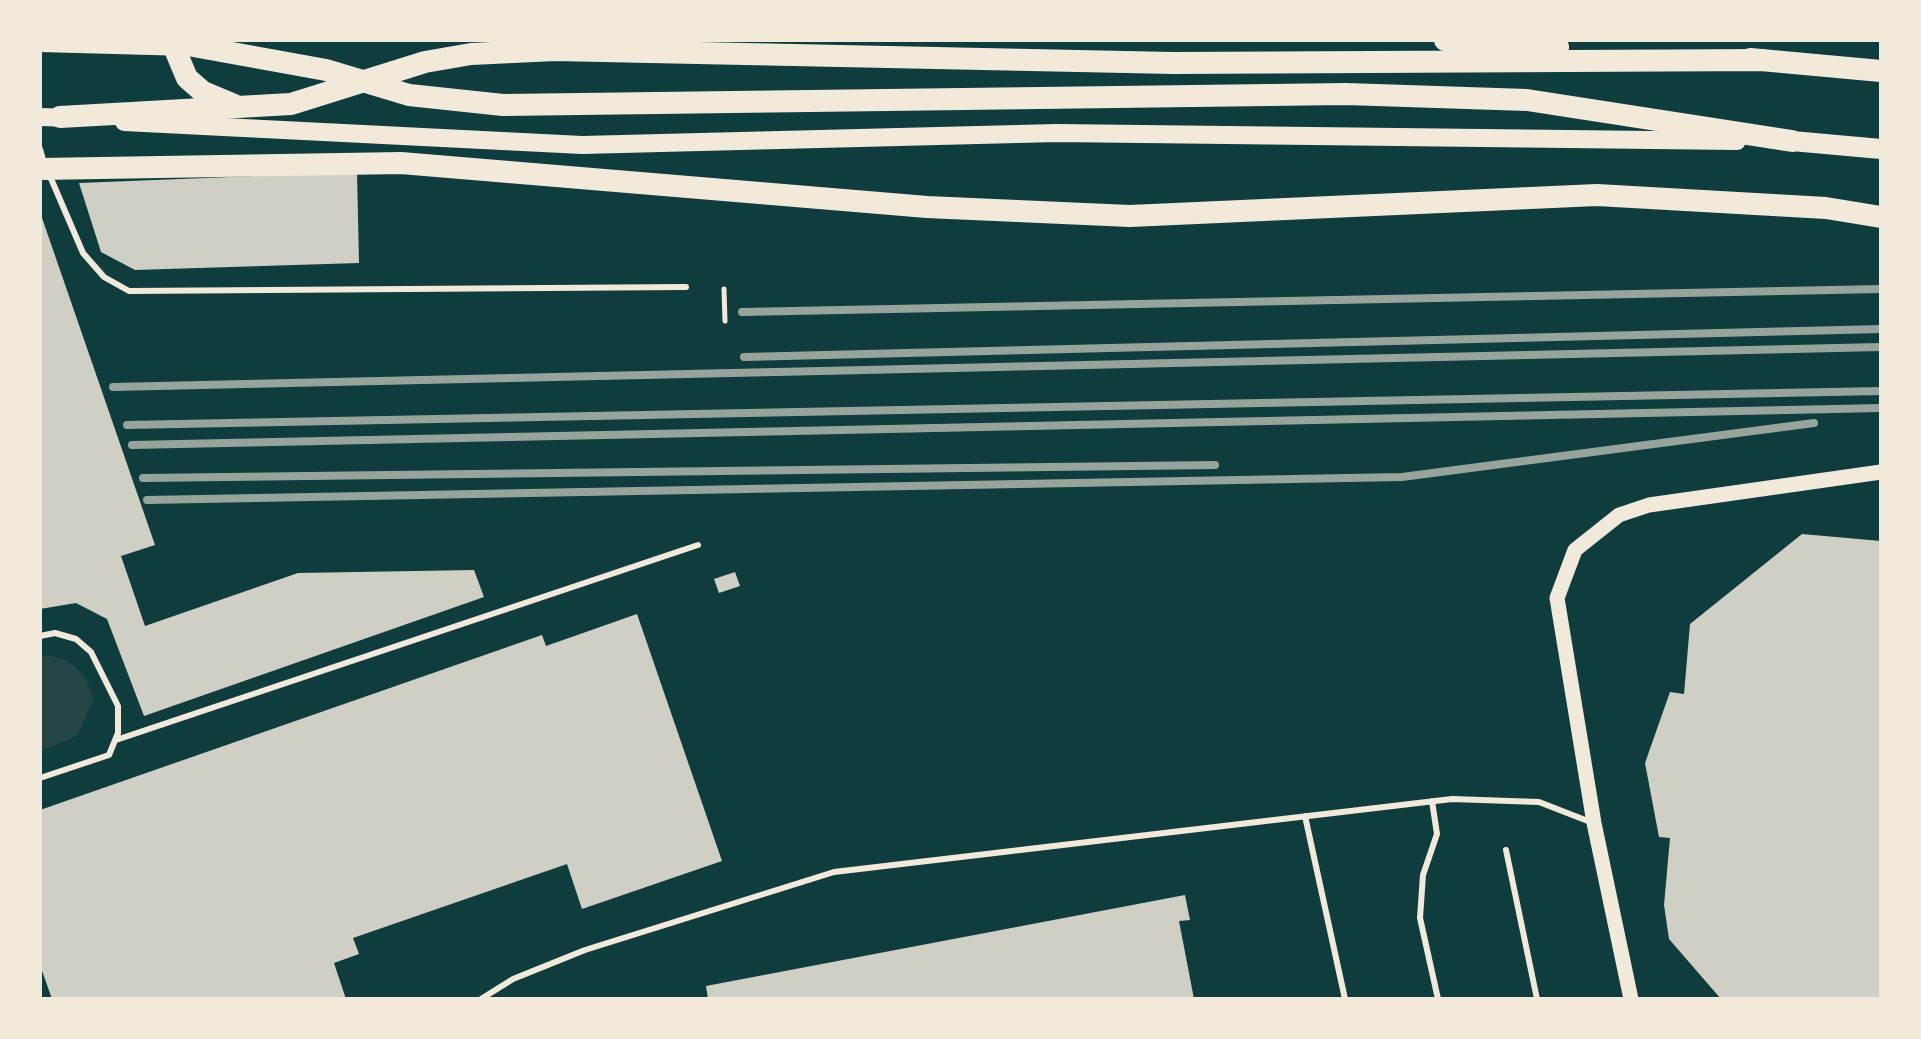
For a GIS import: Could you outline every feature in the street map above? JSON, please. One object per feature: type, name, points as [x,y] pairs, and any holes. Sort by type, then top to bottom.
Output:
[{"type":"highway","points":[[171,40],[187,78],[222,102],[246,108]]},
{"type":"highway","points":[[1445,40],[1881,71]]},
{"type":"highway","points":[[40,41],[188,45],[326,70],[409,95],[503,106],[1346,94],[1527,100],[1792,141]]},
{"type":"highway","points":[[50,117],[246,108],[320,97],[425,62],[470,54],[554,50],[1173,63],[1764,60]]},
{"type":"highway","points":[[40,169],[401,163],[928,207],[1130,216],[1597,195],[1744,202],[1881,217]]},
{"type":"main road","points":[[50,117],[582,145],[1057,133],[1792,141],[1881,149]]},
{"type":"street","points":[[1631,999],[1594,823],[1557,598],[1575,550],[1619,515],[1649,504],[1881,472]]},
{"type":"lane","points":[[40,149],[82,254],[104,277],[129,291],[686,287]]},
{"type":"lane","points":[[116,740],[698,545]]},
{"type":"lane","points":[[40,636],[55,633],[76,639],[91,652],[118,706],[116,740],[109,755],[40,778]]},
{"type":"lane","points":[[1432,801],[1438,834],[1424,875],[1420,918],[1438,999]]},
{"type":"lane","points":[[481,999],[513,978],[584,950],[834,872],[1432,801],[1539,802],[1594,823]]},
{"type":"lane","points":[[1305,816],[1345,999]]},
{"type":"lane","points":[[1506,850],[1537,999]]},
{"type":"path","points":[[724,290],[725,321]]},
{"type":"shaded area","points":[[47,655],[68,661],[84,676],[94,698],[77,736],[40,751],[40,658]]},
{"type":"building","points":[[357,172],[359,263],[135,270],[101,252],[79,183]]},
{"type":"building","points":[[41,215],[155,545],[121,556],[145,626],[298,573],[474,570],[484,597],[144,716],[107,619],[76,603],[40,609]]},
{"type":"building","points":[[1802,534],[1881,541],[1881,999],[1721,999],[1669,939],[1664,905],[1670,838],[1659,837],[1645,763],[1670,692],[1684,694],[1690,624]]},
{"type":"building","points":[[735,572],[740,586],[719,593],[714,579]]},
{"type":"building","points":[[637,614],[722,861],[582,909],[567,864],[353,938],[359,954],[334,963],[346,999],[52,999],[40,965],[40,810],[542,635],[546,646]]},
{"type":"building","points":[[1185,895],[1190,920],[1179,921],[1194,999],[708,999],[706,986]]},
{"type":"railway","points":[[742,312],[1881,289]]},
{"type":"railway","points":[[744,357],[1881,329]]},
{"type":"railway","points":[[113,387],[1881,347]]},
{"type":"railway","points":[[127,425],[1881,391]]},
{"type":"railway","points":[[132,445],[1881,408]]},
{"type":"railway","points":[[147,500],[1402,477],[1814,423]]},
{"type":"railway","points":[[143,478],[1215,465]]}]
